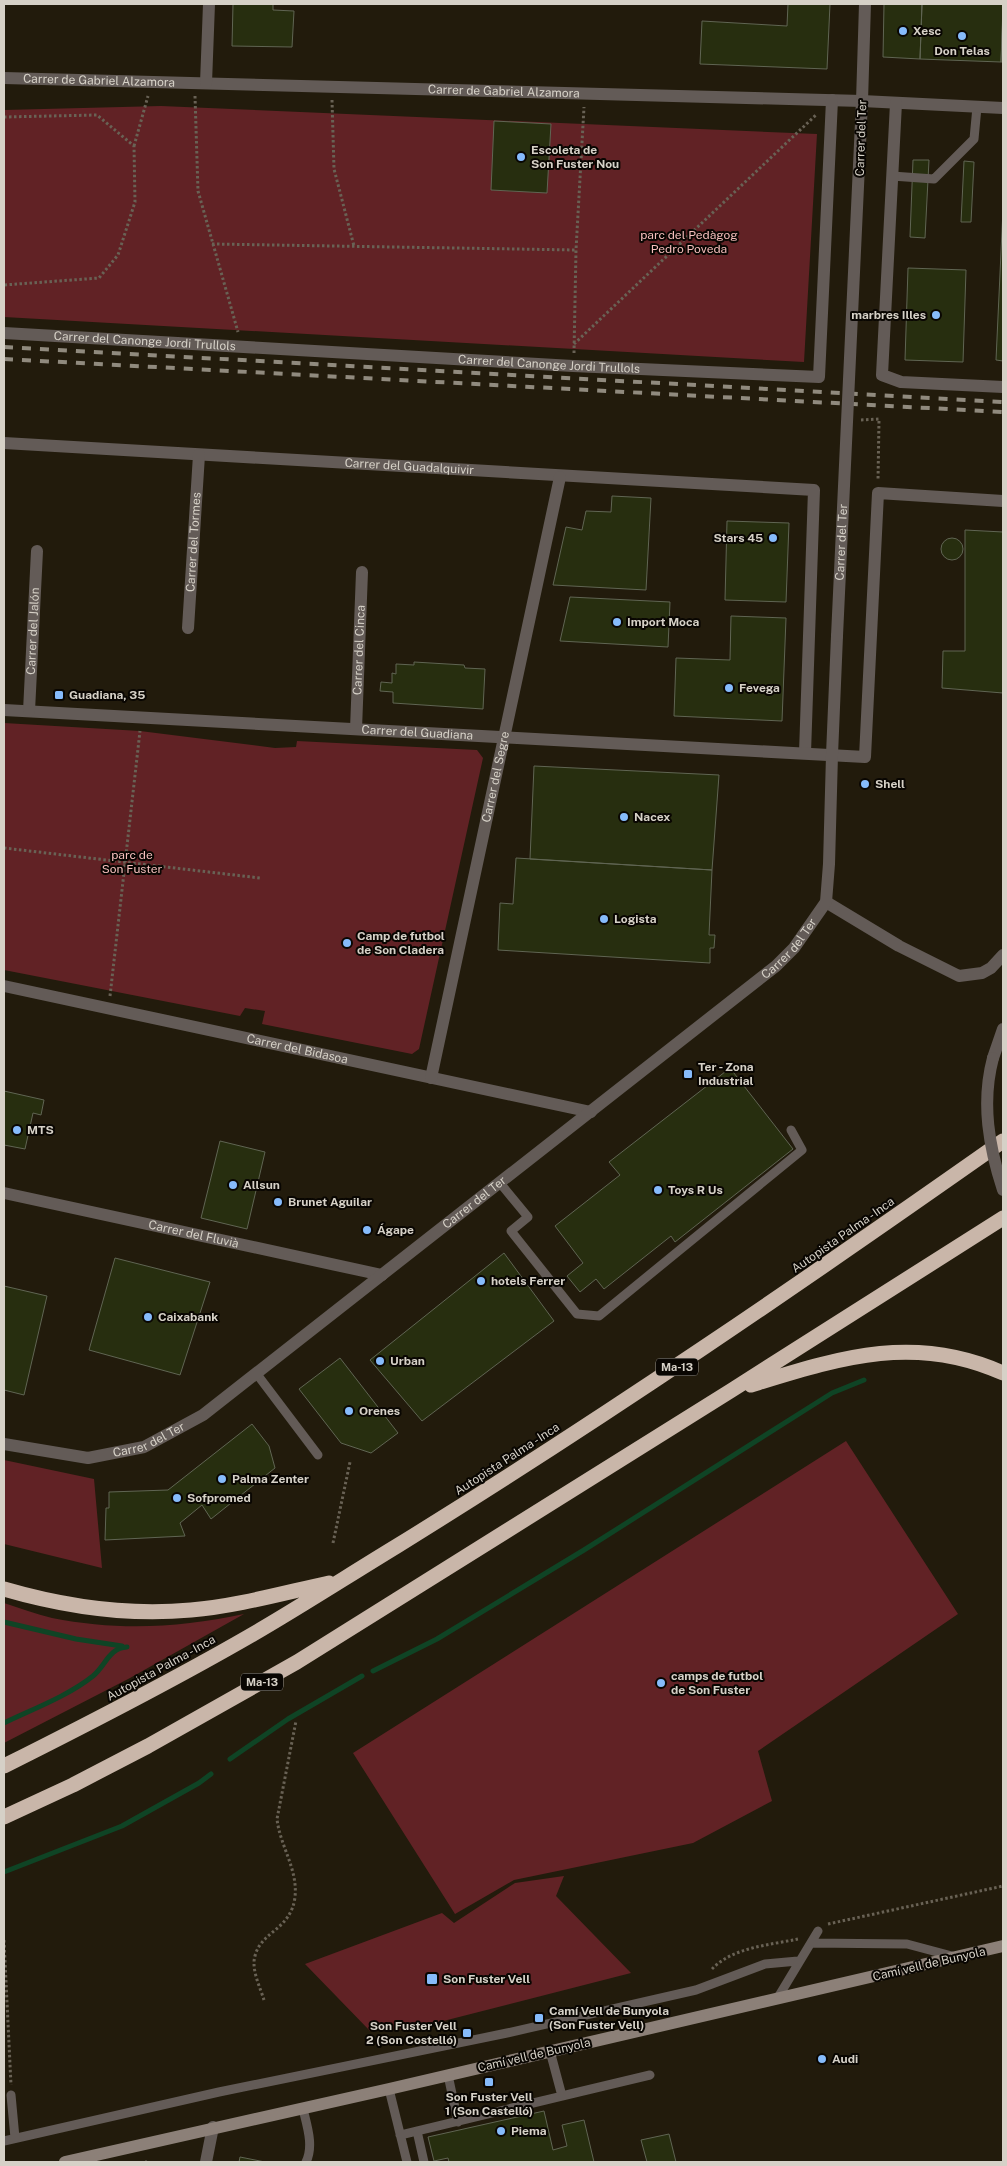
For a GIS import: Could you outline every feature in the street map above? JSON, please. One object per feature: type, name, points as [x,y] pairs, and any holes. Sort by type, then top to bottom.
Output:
[{"type":"highway","name":"Autopista Palma - Inca","points":[[4,1766],[193,1668],[342,1580],[520,1469],[662,1377],[803,1282],[1003,1141]]},
{"type":"highway","name":"Ma-13","points":[[4,1817],[148,1746],[297,1662],[1003,1218]]},
{"type":"highway","points":[[732,1390],[817,1365],[856,1356],[889,1352],[911,1351],[954,1356],[1003,1373]]},
{"type":"highway","points":[[4,1590],[83,1608],[147,1613],[192,1610],[244,1602],[342,1580]]},
{"type":"main road","name":"Camí vell de Bunyola","points":[[65,2162],[303,2109],[1003,1946]]},
{"type":"street","points":[[201,83],[209,4]]},
{"type":"street","name":"Carrer del Ter","points":[[4,1444],[88,1458],[144,1448],[203,1415],[776,966],[794,948],[826,902],[865,4]]},
{"type":"street","name":"Carrer de Gabriel Alzamora","points":[[4,78],[832,100],[1003,108]]},
{"type":"street","name":"Carrer del Canonge Jordi Trullols","points":[[4,333],[573,366],[819,377],[832,100]]},
{"type":"street","points":[[896,103],[882,375],[901,382],[1003,387]]},
{"type":"street","name":"Carrer del Guadalquivir","points":[[4,443],[560,477],[814,490],[805,753]]},
{"type":"street","name":"Carrer del Tormes","points":[[188,628],[199,455]]},
{"type":"street","name":"Carrer del Segre","points":[[432,1078],[560,477]]},
{"type":"street","points":[[878,493],[1003,501]]},
{"type":"street","name":"Carrer del Guadiana","points":[[4,710],[864,757],[878,493]]},
{"type":"street","name":"Carrer del Jalón","points":[[30,711],[37,551]]},
{"type":"street","name":"Carrer del Cinca","points":[[356,729],[362,572]]},
{"type":"street","points":[[826,902],[899,946],[959,976],[982,973],[991,968],[1003,955]]},
{"type":"street","name":"Carrer del Bidasoa","points":[[4,986],[591,1112]]},
{"type":"street","points":[[1003,1029],[993,1058],[987,1087],[986,1114],[992,1154],[1003,1190]]},
{"type":"street","name":"Carrer del Fluvià","points":[[4,1194],[382,1275]]},
{"type":"street","points":[[206,2162],[213,2128]]},
{"type":"lane","points":[[892,176],[934,179],[974,139],[977,107]]},
{"type":"lane","points":[[500,1183],[528,1217],[511,1231],[577,1314],[599,1316],[802,1150],[791,1130]]},
{"type":"lane","points":[[256,1373],[318,1455]]},
{"type":"lane","points":[[777,1999],[798,1961],[818,1931]]},
{"type":"lane","points":[[811,1943],[907,1944],[957,1958]]},
{"type":"lane","points":[[4,2141],[219,2092],[507,2034],[696,1990],[765,1964],[798,1961]]},
{"type":"lane","points":[[550,2051],[562,2096]]},
{"type":"lane","points":[[448,2075],[458,2122]]},
{"type":"lane","points":[[400,2135],[650,2075]]},
{"type":"lane","points":[[389,2089],[407,2162]]},
{"type":"lane","points":[[11,2095],[15,2138]]},
{"type":"lane","points":[[303,2109],[309,2133],[310,2154],[306,2162]]},
{"type":"lane","points":[[417,2132],[424,2162]]},
{"type":"path","points":[[4,285],[99,278],[118,255],[135,202],[134,146],[152,82]]},
{"type":"path","points":[[201,83],[198,191],[242,347]]},
{"type":"path","points":[[332,86],[334,169],[354,246]]},
{"type":"path","points":[[573,366],[576,250],[585,94]]},
{"type":"path","points":[[574,344],[832,100]]},
{"type":"path","points":[[4,117],[97,116],[134,146]]},
{"type":"path","points":[[212,244],[576,250]]},
{"type":"path","points":[[878,493],[879,419]]},
{"type":"path","points":[[108,1008],[141,717]]},
{"type":"path","points":[[4,848],[260,878]]},
{"type":"path","points":[[333,1543],[350,1462]]},
{"type":"path","points":[[264,2000],[255,1970],[254,1956],[260,1944],[284,1924],[292,1912],[295,1896],[290,1864],[278,1830],[277,1819],[296,1721]]},
{"type":"path","points":[[4,1940],[11,2095]]},
{"type":"green space","name":"parc del Pedàgog Pedro Poveda","points":[[161,106],[817,134],[804,362],[4,317],[4,110]]},
{"type":"green space","name":"parc de Son Fuster","points":[[4,723],[140,731],[275,748],[296,747],[297,741],[477,750],[483,758],[419,1049],[412,1054],[262,1024],[265,1011],[245,1008],[240,1016],[4,970]]},
{"type":"green space","name":"camps de futbol de Son Fuster","points":[[846,1441],[958,1614],[758,1751],[772,1801],[693,1843],[514,1880],[455,1914],[353,1753]]},
{"type":"green space","points":[[4,1460],[94,1479],[102,1568],[4,1544]]},
{"type":"green space","points":[[4,1603],[52,1618],[101,1625],[172,1625],[244,1614],[130,1678],[4,1743]]},
{"type":"green space","points":[[564,1876],[556,1896],[631,1973],[412,2029],[370,2031],[305,1964],[442,1913],[454,1923],[515,1883]]},
{"type":"building","points":[[233,4],[273,4],[273,10],[294,11],[292,47],[232,46]]},
{"type":"building","points":[[788,4],[830,4],[827,69],[700,64],[702,21],[787,26]]},
{"type":"building","name":"Xesc","points":[[884,4],[922,4],[920,59],[883,57]]},
{"type":"building","name":"Don Telas","points":[[922,4],[1003,4],[1001,62],[920,59]]},
{"type":"building","points":[[1003,13],[1003,62],[1001,62]]},
{"type":"building","name":"Escoleta de Son Fuster Nou","points":[[494,121],[551,124],[547,193],[491,190]]},
{"type":"building","points":[[913,160],[929,160],[925,238],[910,237]]},
{"type":"building","points":[[964,161],[974,162],[971,222],[961,222]]},
{"type":"building","points":[[1003,209],[1003,361],[996,360]]},
{"type":"building","name":"marbres Illes","points":[[908,268],[966,270],[963,362],[905,360]]},
{"type":"building","points":[[612,496],[651,498],[646,590],[553,585],[566,527],[582,530],[586,511],[611,512]]},
{"type":"building","points":[[727,521],[789,523],[786,602],[725,600]]},
{"type":"building","points":[[965,530],[1003,532],[1003,693],[942,688],[943,651],[965,651]]},
{"type":"building","points":[[948,538],[956,538],[963,545],[963,553],[956,560],[948,560],[941,553],[941,545]]},
{"type":"building","name":"Import Moca","points":[[570,597],[670,602],[668,647],[560,641]]},
{"type":"building","name":"Fevega","points":[[731,616],[786,618],[782,721],[674,716],[676,658],[730,660]]},
{"type":"building","points":[[414,662],[464,665],[465,668],[485,669],[483,709],[393,703],[393,692],[380,691],[381,682],[392,683],[392,673],[396,674],[396,664],[414,665]]},
{"type":"building","name":"Nacex","points":[[534,766],[719,775],[712,870],[530,859]]},
{"type":"building","name":"Logista","points":[[516,858],[712,870],[709,935],[715,935],[714,948],[710,948],[710,963],[498,950],[500,903],[513,904]]},
{"type":"building","points":[[730,1068],[793,1149],[675,1242],[671,1236],[604,1289],[596,1279],[580,1292],[567,1276],[583,1263],[555,1226],[620,1175],[609,1162]]},
{"type":"building","name":"MTS","points":[[4,1091],[44,1100],[41,1115],[33,1113],[25,1149],[4,1145]]},
{"type":"building","name":"Allsun","points":[[220,1141],[265,1152],[247,1229],[201,1218]]},
{"type":"building","points":[[504,1253],[554,1321],[422,1421],[370,1360]]},
{"type":"building","points":[[115,1258],[210,1282],[180,1375],[89,1350]]},
{"type":"building","points":[[4,1286],[47,1296],[24,1395],[4,1390]]},
{"type":"building","name":"Orenes","points":[[340,1358],[398,1433],[371,1453],[341,1443],[299,1389]]},
{"type":"building","name":"Palma Zenter","points":[[252,1424],[269,1446],[275,1468],[211,1519],[202,1505],[180,1523],[185,1536],[105,1540],[106,1508],[109,1508],[109,1492],[168,1490]]},
{"type":"building","name":"Piema","points":[[544,2111],[553,2150],[567,2146],[562,2125],[584,2120],[594,2162],[449,2162],[448,2158],[434,2161],[428,2137]]},
{"type":"building","points":[[669,2134],[676,2162],[647,2162],[641,2140]]},
{"type":"building","points":[[240,2157],[265,2162],[239,2162]]},
{"type":"waterway","points":[[373,1671],[437,1639],[584,1550],[832,1393],[864,1380]]},
{"type":"waterway","points":[[4,1622],[76,1639],[122,1646]]},
{"type":"waterway","points":[[4,1723],[73,1690],[93,1676],[116,1650],[127,1647]]},
{"type":"waterway","points":[[230,1759],[288,1719],[362,1676]]},
{"type":"waterway","points":[[4,1872],[122,1826],[199,1783],[211,1774]]},
{"type":"railway","points":[[4,347],[1003,402]]},
{"type":"railway","points":[[4,359],[1003,412]]},
{"type":"place","name":"Xesc","points":[[903,31]]},
{"type":"place","name":"Don Telas","points":[[962,36]]},
{"type":"place","name":"Escoleta de Son Fuster Nou","points":[[521,157]]},
{"type":"place","name":"marbres Illes","points":[[936,315]]},
{"type":"place","name":"Stars 45","points":[[773,538]]},
{"type":"place","name":"Import Moca","points":[[617,622]]},
{"type":"place","name":"Fevega","points":[[729,688]]},
{"type":"place","name":"Guadiana, 35","points":[[59,695]]},
{"type":"place","name":"Shell","points":[[865,784]]},
{"type":"place","name":"Nacex","points":[[624,817]]},
{"type":"place","name":"Logista","points":[[604,919]]},
{"type":"place","name":"Camp de futbol de Son Cladera","points":[[347,943]]},
{"type":"place","name":"Ter - Zona Industrial","points":[[688,1074]]},
{"type":"place","name":"MTS","points":[[17,1130]]},
{"type":"place","name":"Allsun","points":[[233,1185]]},
{"type":"place","name":"Toys R Us","points":[[658,1190]]},
{"type":"place","name":"Brunet Aguilar","points":[[278,1202]]},
{"type":"place","name":"Ágape","points":[[367,1230]]},
{"type":"place","name":"hotels Ferrer","points":[[481,1281]]},
{"type":"place","name":"Caixabank","points":[[148,1317]]},
{"type":"place","name":"Urban","points":[[380,1361]]},
{"type":"place","name":"Orenes","points":[[349,1411]]},
{"type":"place","name":"Palma Zenter","points":[[222,1479]]},
{"type":"place","name":"Sofpromed","points":[[177,1498]]},
{"type":"place","name":"camps de futbol de Son Fuster","points":[[661,1683]]},
{"type":"place","name":"Son Fuster Vell","points":[[432,1979]]},
{"type":"place","name":"Camí Vell de Bunyola (Son Fuster Vell)","points":[[539,2018]]},
{"type":"place","name":"Son Fuster Vell 2 (Son Costelló)","points":[[467,2033]]},
{"type":"place","name":"Audi","points":[[822,2059]]},
{"type":"place","name":"Son Fuster Vell 1 (Son Castelló)","points":[[489,2082]]},
{"type":"place","name":"Piema","points":[[501,2131]]}]
